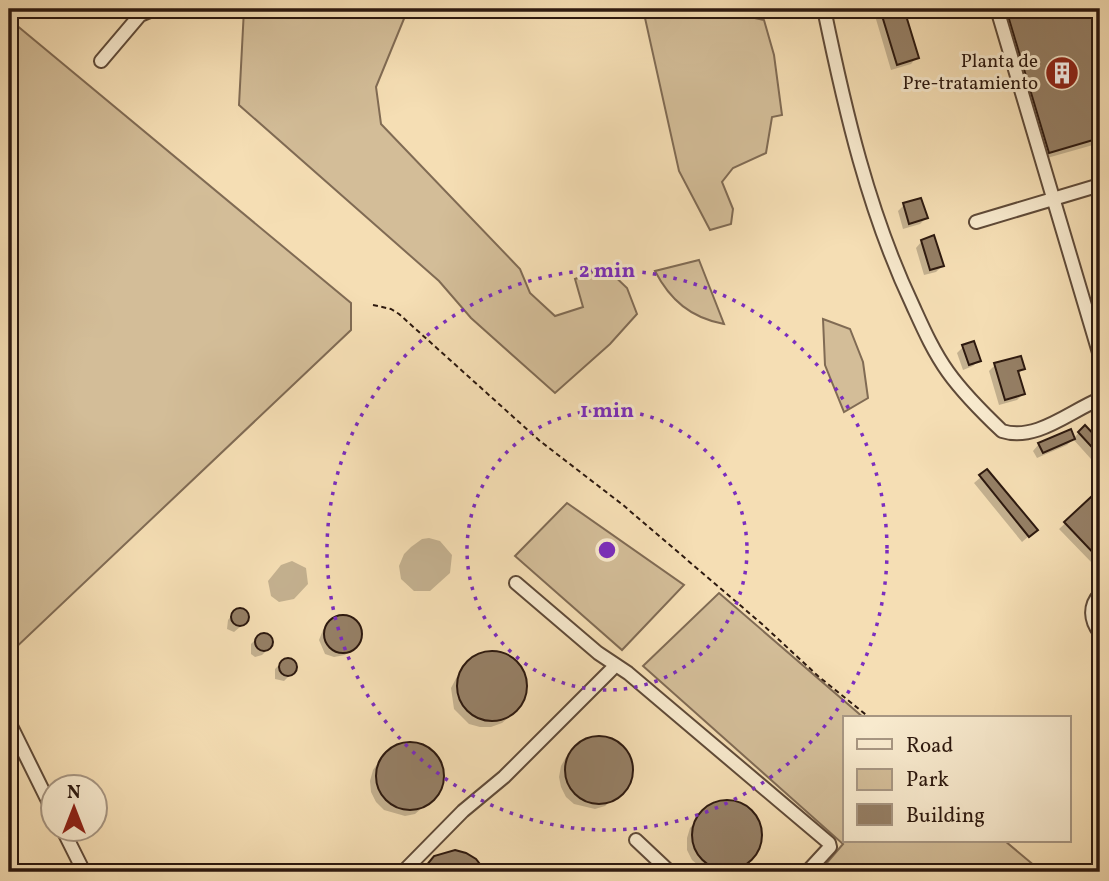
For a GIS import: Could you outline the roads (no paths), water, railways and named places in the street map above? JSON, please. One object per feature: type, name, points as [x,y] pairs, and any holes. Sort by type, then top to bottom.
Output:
[{"type":"street","points":[[101,61],[142,12],[179,9]]},
{"type":"street","points":[[824,9],[842,97],[867,191],[898,274],[948,373],[1002,431],[1012,434],[1043,428],[1083,405],[1100,399]]},
{"type":"street","points":[[998,9],[1100,356]]},
{"type":"street","points":[[976,222],[1100,184]]},
{"type":"street","points":[[516,583],[615,666],[628,673],[830,843],[826,853],[807,872]]},
{"type":"street","points":[[1100,594],[1095,599],[1091,613],[1092,621],[1100,633]]},
{"type":"street","points":[[402,872],[463,811],[505,777],[615,666]]},
{"type":"street","points":[[9,722],[38,781]]},
{"type":"street","points":[[636,840],[670,872]]},
{"type":"street","points":[[69,842],[84,872]]},
{"type":"place","name":"Planta de Pre-tratamiento","points":[[1062,73]]}]
